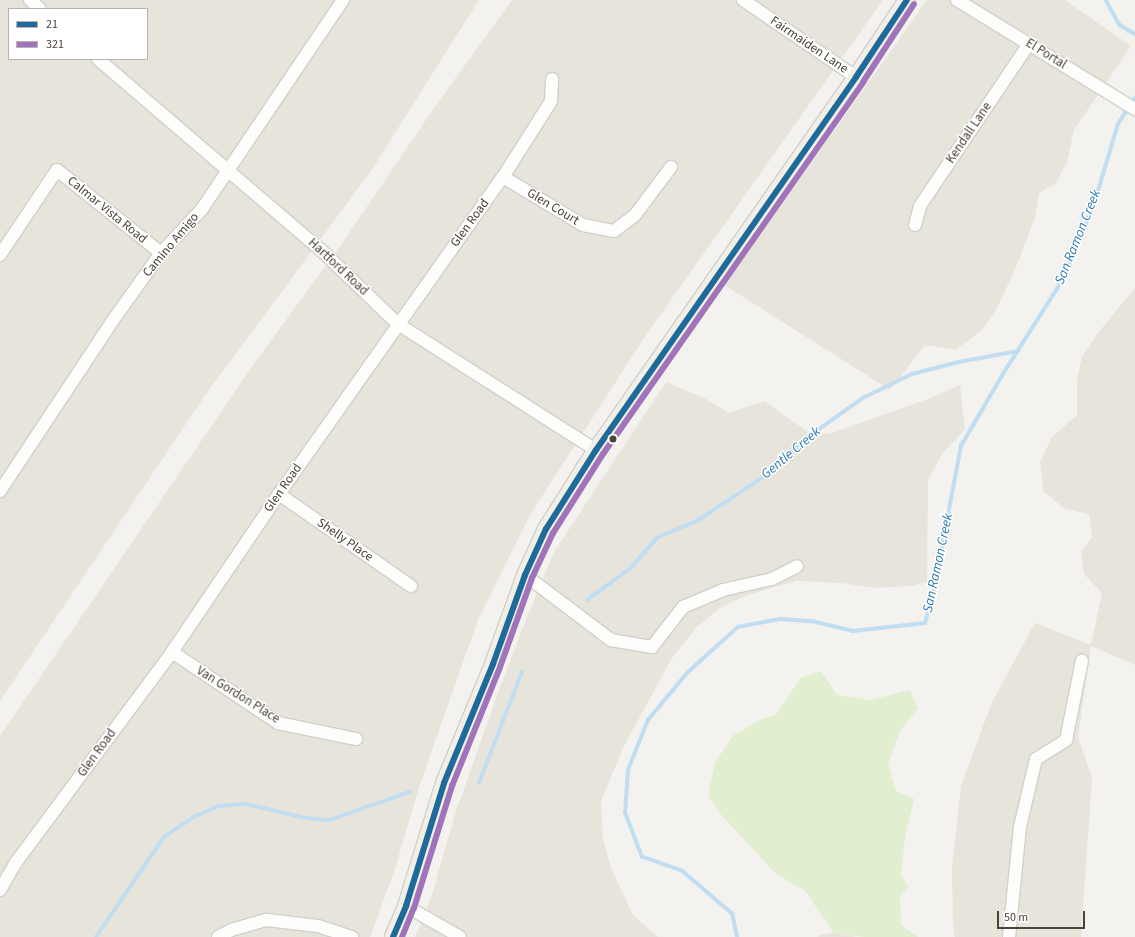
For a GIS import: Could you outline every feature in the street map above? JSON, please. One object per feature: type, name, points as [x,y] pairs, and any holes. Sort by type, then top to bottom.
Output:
[{"type":"main road","points":[[393,937],[406,906],[444,784],[493,664],[525,575],[546,529],[596,450],[856,77],[907,0]]},
{"type":"street","points":[[30,0],[39,8]]},
{"type":"street","name":"Camino Amigo","points":[[0,491],[111,323],[161,253],[202,208],[343,0]]},
{"type":"street","name":"Fairmaiden Lane","points":[[743,0],[856,77]]},
{"type":"street","name":"El Portal","points":[[957,0],[1135,109]]},
{"type":"street","name":"Kendall Lane","points":[[915,225],[920,206],[1029,44]]},
{"type":"street","name":"Hartford Road","points":[[99,60],[322,250],[398,324],[596,450]]},
{"type":"street","name":"Glen Road","points":[[0,890],[22,855],[172,652],[279,494],[503,177],[551,101],[552,79]]},
{"type":"street","name":"Glen Court","points":[[503,177],[583,225],[614,231],[635,215],[671,167]]},
{"type":"street","name":"Calmar Vista Road","points":[[0,254],[57,170],[161,253]]},
{"type":"street","name":"Shelly Place","points":[[279,494],[411,586]]},
{"type":"street","points":[[525,575],[611,640],[652,647],[683,607],[723,590],[772,579],[797,566]]},
{"type":"street","name":"Van Gordon Place","points":[[172,652],[278,723],[356,739]]},
{"type":"street","points":[[1009,937],[1020,827],[1036,759],[1066,740],[1082,661]]},
{"type":"street","points":[[406,906],[460,937]]},
{"type":"street","points":[[218,937],[231,930],[267,920],[318,926],[352,937]]},
{"type":"shaded area","points":[[0,0],[479,0],[371,171],[206,394],[0,701]]},
{"type":"shaded area","points":[[512,0],[883,0],[644,338],[530,515],[478,620],[420,784],[394,872],[370,937],[0,937],[0,736],[253,365],[343,242],[434,108]]},
{"type":"shaded area","points":[[927,0],[1065,0],[1131,46],[1074,130],[1067,162],[1056,183],[1039,193],[1035,217],[1015,270],[994,314],[981,331],[955,350],[925,345],[890,390],[724,285]]},
{"type":"shaded area","points":[[1135,288],[1135,665],[1091,646],[1078,737],[1092,778],[1081,937],[955,937],[953,926],[952,867],[961,786],[992,702],[1035,623],[1091,645],[1102,593],[1084,574],[1081,551],[1092,537],[1089,514],[1065,509],[1044,492],[1040,463],[1051,438],[1077,415],[1077,380],[1082,357],[1098,333]]},
{"type":"shaded area","points":[[666,382],[706,399],[729,413],[764,401],[808,432],[829,434],[928,399],[960,385],[965,430],[942,454],[928,480],[927,582],[909,586],[875,588],[842,583],[797,581],[767,589],[738,599],[720,608],[696,628],[672,658],[623,748],[601,801],[603,839],[611,868],[633,915],[658,937],[415,937],[431,898],[455,814],[499,690],[554,552]]},
{"type":"shaded area","points":[[834,933],[857,937],[818,937],[819,935]]},
{"type":"green space","points":[[821,671],[837,695],[870,700],[910,690],[918,708],[900,731],[888,764],[896,791],[914,799],[905,838],[901,876],[909,887],[900,896],[901,925],[918,937],[863,937],[834,933],[805,891],[777,875],[722,816],[708,796],[715,762],[734,735],[759,720],[775,715],[801,678]]},
{"type":"waterway","points":[[1106,0],[1120,25],[1135,34]]},
{"type":"waterway","name":"San Ramon Creek","points":[[737,937],[732,914],[682,871],[642,857],[625,813],[628,770],[648,720],[688,672],[738,627],[780,619],[812,621],[853,631],[925,623],[934,590],[961,446],[1003,374],[1064,278],[1095,201],[1118,124],[1135,98]]},
{"type":"waterway","name":"Gentle Creek","points":[[587,600],[631,568],[658,537],[697,521],[762,478],[815,432],[863,398],[912,374],[959,362],[1018,351]]},
{"type":"waterway","points":[[479,783],[522,672]]},
{"type":"waterway","points":[[96,937],[164,837],[194,817],[219,806],[246,804],[306,818],[330,820],[410,792]]},
{"type":"transit line","name":"21","points":[[393,937],[406,906],[444,783],[493,664],[525,575],[546,529],[596,450],[856,77],[907,0]]},
{"type":"transit line","name":"321","points":[[402,937],[414,908],[452,786],[500,667],[532,578],[553,533],[603,454],[863,82],[914,4]]}]
